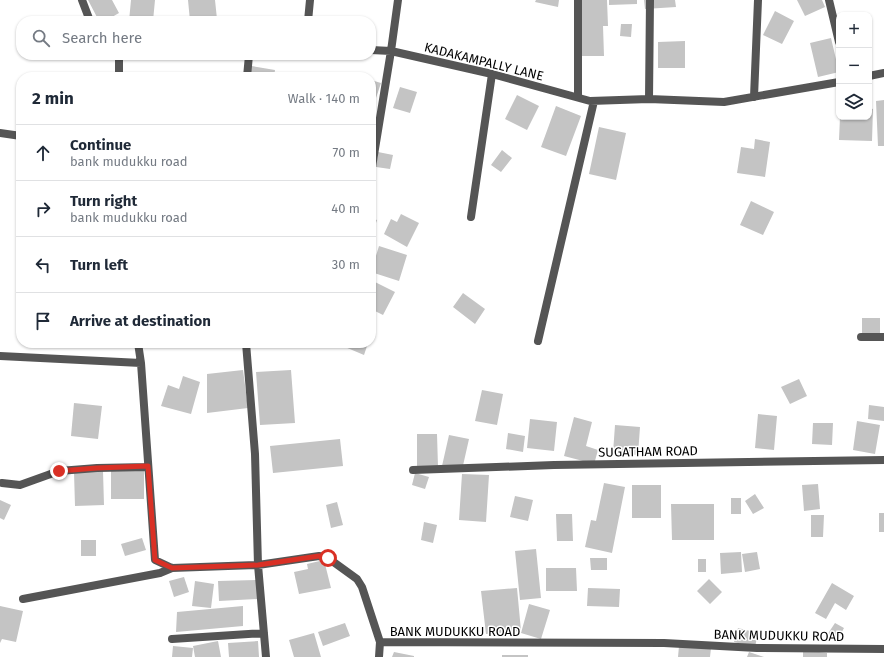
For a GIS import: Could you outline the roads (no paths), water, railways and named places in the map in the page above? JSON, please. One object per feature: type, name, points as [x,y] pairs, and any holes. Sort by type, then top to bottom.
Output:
[{"type":"street","points":[[82,0],[88,16]]},
{"type":"street","points":[[308,16],[310,0]]},
{"type":"street","points":[[376,144],[392,51],[398,0]]},
{"type":"street","points":[[578,0],[578,97]]},
{"type":"street","points":[[649,99],[650,0]]},
{"type":"street","points":[[754,97],[758,0]]},
{"type":"street","points":[[829,0],[836,29]]},
{"type":"street","name":"KADAKAMPALLY LANE","points":[[376,50],[392,51],[492,74],[592,101]]},
{"type":"street","points":[[119,60],[119,72]]},
{"type":"street","points":[[248,72],[249,60]]},
{"type":"street","points":[[872,75],[884,73]]},
{"type":"street","points":[[471,217],[492,74]]},
{"type":"street","points":[[538,340],[592,101],[649,99],[724,102],[836,83]]},
{"type":"street","points":[[0,133],[16,135]]},
{"type":"street","points":[[861,337],[884,337]]},
{"type":"street","points":[[139,348],[155,560],[172,568]]},
{"type":"street","points":[[246,348],[255,454],[258,565],[266,657]]},
{"type":"street","points":[[0,356],[141,363]]},
{"type":"street","name":"SUGATHAM ROAD","points":[[413,470],[562,465],[884,460]]},
{"type":"street","points":[[2,482],[20,485],[59,471],[148,466]]},
{"type":"street","name":"BANK MUDUKKU ROAD","points":[[172,568],[258,565],[319,556],[328,558],[357,579],[362,587],[380,642],[664,643],[757,648],[884,649]]},
{"type":"street","points":[[23,599],[160,573],[172,568]]},
{"type":"street","points":[[172,639],[264,633]]},
{"type":"street","points":[[379,657],[380,642]]}]
